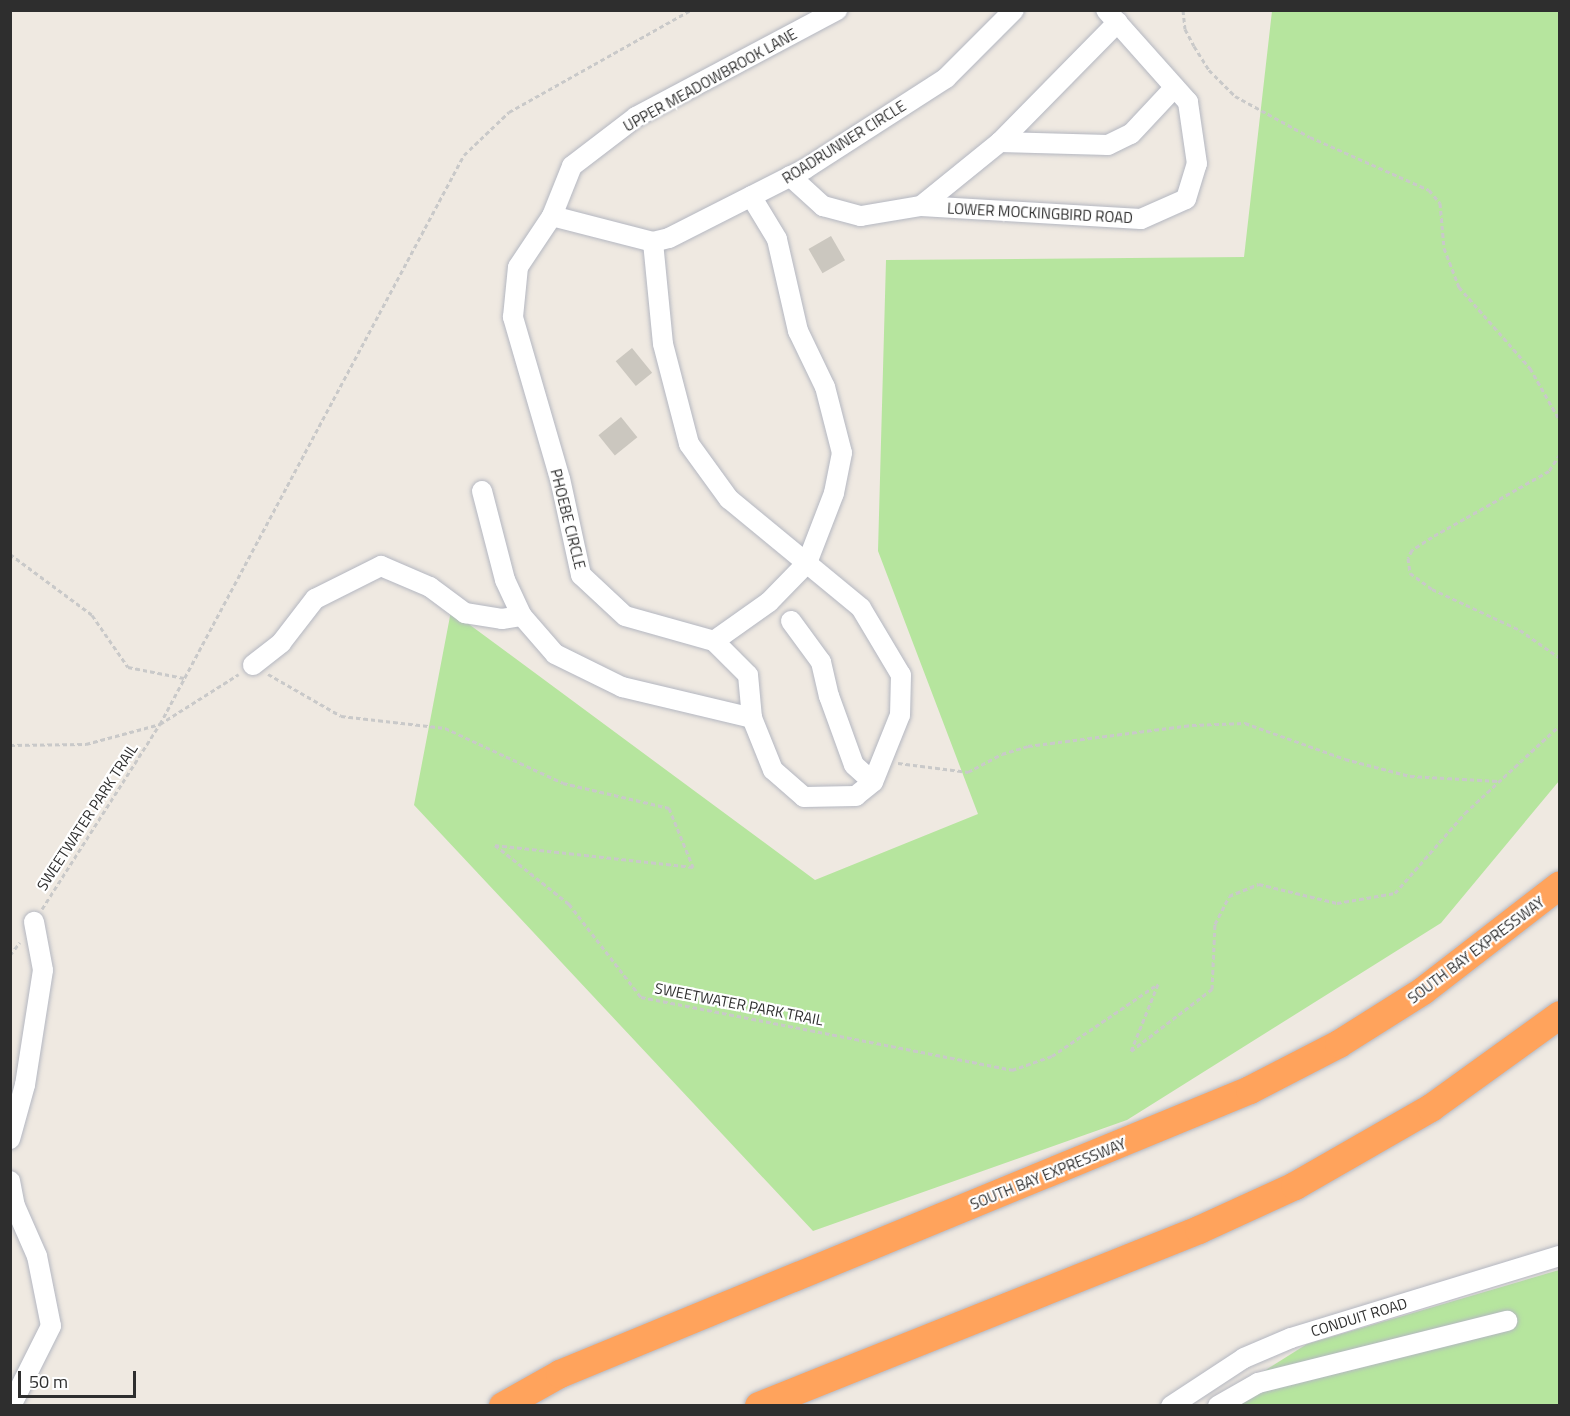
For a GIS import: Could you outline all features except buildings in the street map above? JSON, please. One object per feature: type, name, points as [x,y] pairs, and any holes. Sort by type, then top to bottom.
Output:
[{"type":"highway","name":"SOUTH BAY EXPRESSWAY","points":[[504,1406],[560,1374],[1250,1090],[1339,1044],[1423,991],[1560,885]]},
{"type":"highway","points":[[759,1406],[1199,1230],[1294,1186],[1431,1108],[1560,1015]]},
{"type":"street","name":"UPPER MEADOWBROOK LANE","points":[[552,216],[572,166],[636,117],[837,10]]},
{"type":"street","name":"ROADRUNNER CIRCLE","points":[[653,242],[669,238],[790,176],[946,78],[1014,10]]},
{"type":"street","points":[[921,206],[1000,142],[1112,16]]},
{"type":"street","name":"LOWER MOCKINGBIRD ROAD","points":[[790,176],[823,206],[861,216],[921,206],[1141,219],[1186,199],[1197,164],[1188,102],[1112,16]]},
{"type":"street","points":[[1000,142],[1108,145],[1131,134],[1175,87]]},
{"type":"street","points":[[714,641],[769,602],[807,563],[834,493],[842,453],[825,387],[798,331],[777,239],[751,196]]},
{"type":"street","points":[[552,216],[653,242],[663,344],[689,444],[729,499],[861,608],[901,675],[900,716],[873,782],[854,765],[828,696],[822,662],[791,621]]},
{"type":"street","name":"PHOEBE CIRCLE","points":[[552,216],[518,267],[513,317],[560,479],[581,575],[625,616],[714,641],[748,675],[752,718],[773,770],[804,797],[856,796],[873,782]]},
{"type":"street","points":[[482,491],[497,561],[522,616],[568,663],[622,687],[752,718]]},
{"type":"street","points":[[253,665],[281,644],[315,599],[381,566],[430,587],[465,613],[502,620],[522,616]]},
{"type":"street","points":[[10,1139],[25,1085],[43,970],[34,922]]},
{"type":"street","points":[[10,1181],[15,1206],[37,1256],[51,1326],[11,1406]]},
{"type":"street","name":"CONDUIT ROAD","points":[[1171,1406],[1244,1358],[1291,1338],[1560,1256]]},
{"type":"street","points":[[1218,1406],[1258,1383],[1507,1321]]},
{"type":"path","points":[[160,724],[464,155],[509,112],[691,10]]},
{"type":"path","points":[[1183,10],[1185,29],[1194,46],[1209,70],[1235,96],[1310,137],[1429,190],[1440,203],[1444,248],[1459,287],[1530,368],[1560,421]]},
{"type":"path","points":[[1560,454],[1549,471],[1432,537],[1412,550],[1408,558],[1410,573],[1432,589],[1520,630],[1560,658]]},
{"type":"path","points":[[10,554],[92,615],[128,667],[184,678]]},
{"type":"path","name":"SWEETWATER PARK TRAIL","points":[[10,745],[86,744],[160,724],[253,665],[341,716],[445,728],[563,783],[669,808],[693,867],[495,845],[569,904],[641,997],[1012,1070],[1052,1056],[1158,984],[1131,1051],[1212,989],[1215,924],[1229,896],[1259,885],[1337,903],[1395,893],[1498,781],[1560,725]]},
{"type":"path","points":[[883,761],[968,772],[1002,754],[1028,746],[1180,726],[1245,723],[1345,759],[1410,776],[1498,781]]},
{"type":"path","name":"SWEETWATER PARK TRAIL","points":[[34,922],[160,724]]},
{"type":"green space","points":[[1272,11],[1559,11],[1559,781],[1441,923],[1127,1120],[813,1231],[414,805],[451,611],[815,880],[978,814],[878,551],[886,260],[1244,257]]},
{"type":"green space","points":[[1559,1270],[1559,1405],[1208,1406],[1307,1344]]}]
